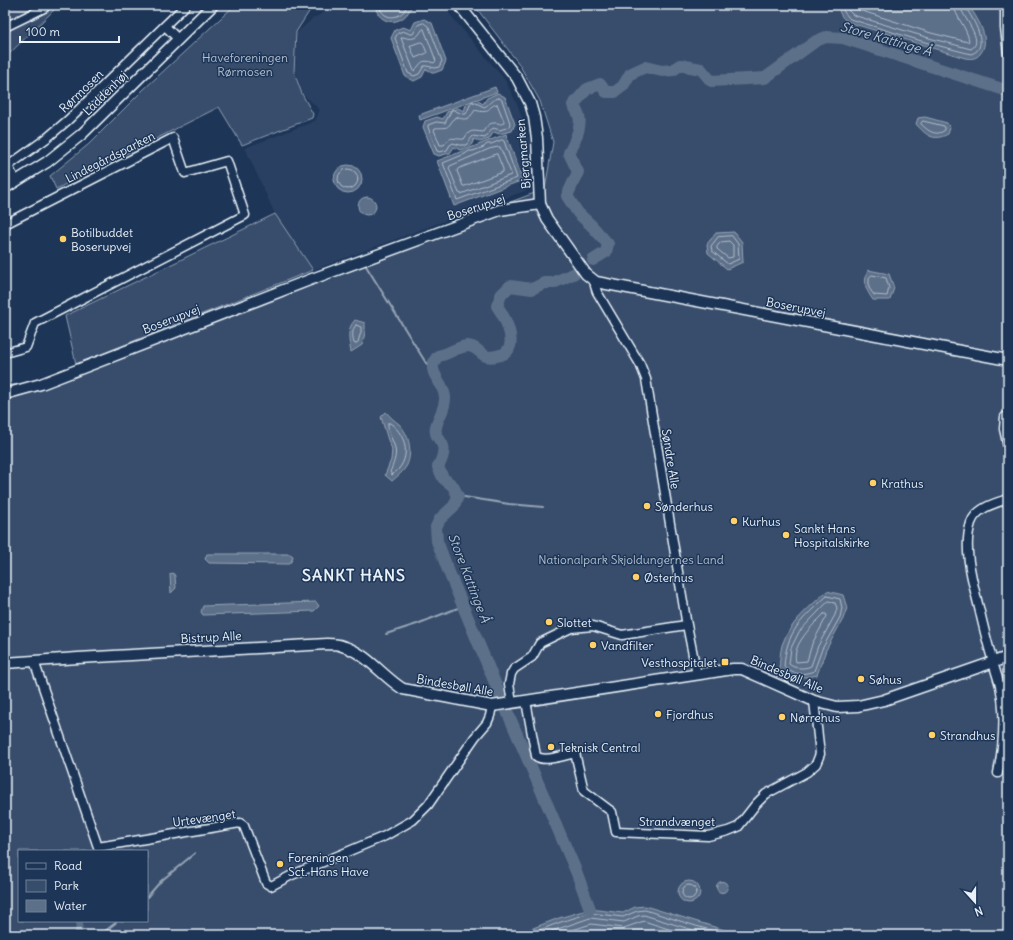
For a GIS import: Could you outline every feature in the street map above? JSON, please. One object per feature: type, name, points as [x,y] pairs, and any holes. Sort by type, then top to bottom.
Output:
[{"type":"street","points":[[5,27],[44,8],[43,5]]},
{"type":"street","name":"Rørmosen","points":[[16,182],[6,167],[47,138],[68,120],[186,5]]},
{"type":"street","name":"Låddenhøj","points":[[5,188],[47,162],[82,134],[213,5]]},
{"type":"street","name":"Bjergmarken","points":[[459,5],[517,78],[530,103],[537,138],[540,204]]},
{"type":"street","points":[[1004,5],[1008,53]]},
{"type":"street","points":[[165,26],[178,39]]},
{"type":"street","name":"Lindegårdsparken","points":[[5,224],[173,138],[185,173],[227,161],[244,215],[34,323],[26,347],[5,353]]},
{"type":"street","points":[[540,204],[547,219],[586,274],[596,282]]},
{"type":"street","name":"Boserupvej","points":[[5,394],[41,384],[312,279],[500,210],[540,204]]},
{"type":"street","name":"Boserupvej","points":[[596,282],[1008,360]]},
{"type":"street","name":"Søndre Alle","points":[[596,282],[597,292],[640,364],[646,379],[686,625],[697,675]]},
{"type":"street","points":[[1005,417],[1004,429],[1008,447]]},
{"type":"street","points":[[998,773],[1003,751],[1003,706],[968,558],[968,539],[971,522],[977,513],[991,505],[1008,499]]},
{"type":"street","points":[[512,703],[509,684],[511,674],[514,669],[532,657],[540,643],[571,628],[593,626],[622,635],[686,625]]},
{"type":"street","name":"Bistrup Alle","points":[[5,663],[327,644],[341,645],[354,651],[367,659],[391,681],[403,689]]},
{"type":"street","name":"Bindesbøll Alle","points":[[403,689],[492,706],[722,670],[742,669],[814,701],[837,707],[858,706],[884,700],[1008,657]]},
{"type":"street","name":"Urtevænget","points":[[34,661],[98,847],[240,824],[244,826],[266,883],[271,886],[292,875],[385,836],[413,820],[428,805],[486,723],[490,716],[492,706]]},
{"type":"street","name":"Strandvænget","points":[[526,701],[536,756],[545,759],[575,754],[584,791],[612,812],[616,832],[708,836],[728,832],[738,827],[766,794],[807,772],[816,764],[820,754],[814,701]]},
{"type":"shaded area","points":[[327,5],[442,5],[505,80],[518,106],[529,140],[533,171],[527,190],[313,270],[275,214],[245,148],[315,121],[320,110],[303,94],[295,71],[297,33],[313,18],[325,12]]},
{"type":"green space","points":[[5,5],[59,5],[5,58]]},
{"type":"green space","name":"Haveforeningen Rørmosen","points":[[235,5],[312,5],[296,32],[294,72],[302,94],[313,114],[312,118],[242,145],[219,107],[56,189],[50,176],[89,144],[143,90]]},
{"type":"green space","name":"Nationalpark Skjoldungernes Land","points":[[474,5],[1008,5],[1008,935],[5,935],[5,386],[33,382],[545,189],[553,142],[540,101],[519,64]]},
{"type":"green space","points":[[275,214],[313,270],[76,364],[65,316]]},
{"type":"water","points":[[375,5],[412,5],[409,12],[404,17],[392,22],[381,17],[377,12]]},
{"type":"water","points":[[839,5],[968,5],[982,29],[984,36],[983,48],[977,57],[965,58],[848,22],[841,15]]},
{"type":"water","points":[[424,19],[432,23],[446,61],[442,70],[434,73],[426,69],[422,77],[414,81],[405,76],[391,38],[395,30],[403,27],[411,30],[415,22]]},
{"type":"water","points":[[495,87],[497,92],[420,120],[419,115]]},
{"type":"water","points":[[498,93],[505,97],[515,124],[512,131],[499,134],[494,132],[489,139],[480,142],[474,139],[471,146],[460,150],[454,147],[450,153],[439,156],[434,154],[423,127],[425,121],[437,117],[443,119],[447,112],[458,108],[464,111],[466,105],[478,101],[483,104],[487,98]]},
{"type":"water","points":[[925,117],[947,123],[950,128],[948,134],[934,137],[927,134],[916,124],[918,118]]},
{"type":"water","points":[[506,134],[523,180],[454,206],[437,161]]},
{"type":"water","points":[[348,165],[358,169],[362,179],[358,189],[348,193],[338,189],[334,179],[338,169]]},
{"type":"water","points":[[367,197],[373,200],[376,206],[373,212],[367,215],[361,212],[358,206],[361,200]]},
{"type":"water","points":[[734,232],[742,242],[743,262],[727,269],[708,253],[707,244],[716,233]]},
{"type":"water","points":[[868,270],[889,274],[894,288],[890,300],[873,300],[868,292],[865,282]]},
{"type":"water","points":[[355,320],[365,323],[365,333],[362,345],[351,352],[349,331]]},
{"type":"water","points":[[386,412],[402,428],[408,438],[410,449],[407,465],[392,481],[385,475],[391,460],[392,449],[381,417]]},
{"type":"water","points":[[207,554],[290,554],[293,556],[289,564],[209,563],[205,559]]},
{"type":"water","points":[[173,573],[175,576],[176,588],[171,593],[170,574]]},
{"type":"water","points":[[827,591],[843,595],[847,608],[843,619],[826,650],[817,675],[808,677],[791,677],[779,670],[782,645],[795,622]]},
{"type":"water","points":[[316,602],[319,606],[314,611],[203,615],[201,612],[203,606]]},
{"type":"water","points":[[689,881],[697,884],[700,892],[697,900],[689,903],[681,900],[678,892],[681,884]]},
{"type":"water","points":[[722,881],[726,883],[728,887],[726,891],[722,893],[718,891],[716,887],[718,883]]},
{"type":"water","points":[[645,906],[741,935],[515,935],[559,918],[590,909],[623,913],[635,907]]},
{"type":"waterway","name":"Store Kattinge Å","points":[[593,260],[606,252],[608,244],[578,213],[567,196],[578,172],[569,153],[575,140],[580,120],[579,115],[573,105],[587,89],[600,84],[606,92],[615,92],[623,86],[630,74],[645,67],[662,71],[673,70],[680,65],[701,69],[711,81],[765,78],[816,41],[826,37],[843,38],[1008,91]]},
{"type":"waterway","points":[[366,266],[426,363],[432,368]]},
{"type":"waterway","name":"Store Kattinge Å","points":[[575,273],[553,283],[544,283],[532,289],[510,286],[501,295],[497,306],[504,317],[510,332],[511,340],[507,352],[494,357],[488,357],[473,347],[467,346],[438,356],[434,362],[434,371],[444,391],[445,397],[436,430],[443,449],[438,467],[443,478],[453,486],[458,496],[454,506],[440,519],[436,527],[437,541],[448,570],[576,871],[590,909]]},
{"type":"waterway","points":[[458,496],[509,504],[543,507]]},
{"type":"waterway","points":[[386,634],[463,606]]},
{"type":"waterway","points":[[148,896],[161,881],[195,853]]},
{"type":"waterway","points":[[78,935],[80,922]]},
{"type":"waterway","points":[[100,935],[117,922]]},
{"type":"place","name":"Botilbuddet Boserupvej","points":[[63,239]]},
{"type":"place","name":"Krathus","points":[[873,483]]},
{"type":"place","name":"Sønderhus","points":[[647,506]]},
{"type":"place","name":"Kurhus","points":[[734,521]]},
{"type":"place","name":"Sankt Hans Hospitalskirke","points":[[786,535]]},
{"type":"place","name":"Østerhus","points":[[636,577]]},
{"type":"place","name":"Slottet","points":[[549,622]]},
{"type":"place","name":"Vandfilter","points":[[593,645]]},
{"type":"place","name":"Vesthospitalet","points":[[725,662]]},
{"type":"place","name":"Søhus","points":[[861,679]]},
{"type":"place","name":"Fjordhus","points":[[658,714]]},
{"type":"place","name":"Nørrehus","points":[[782,717]]},
{"type":"place","name":"Strandhus","points":[[932,735]]},
{"type":"place","name":"Teknisk Central","points":[[551,747]]},
{"type":"place","name":"Foreningen Sct. Hans Have","points":[[280,864]]},
{"type":"district","name":"SANKT HANS","points":[[354,575]]}]
